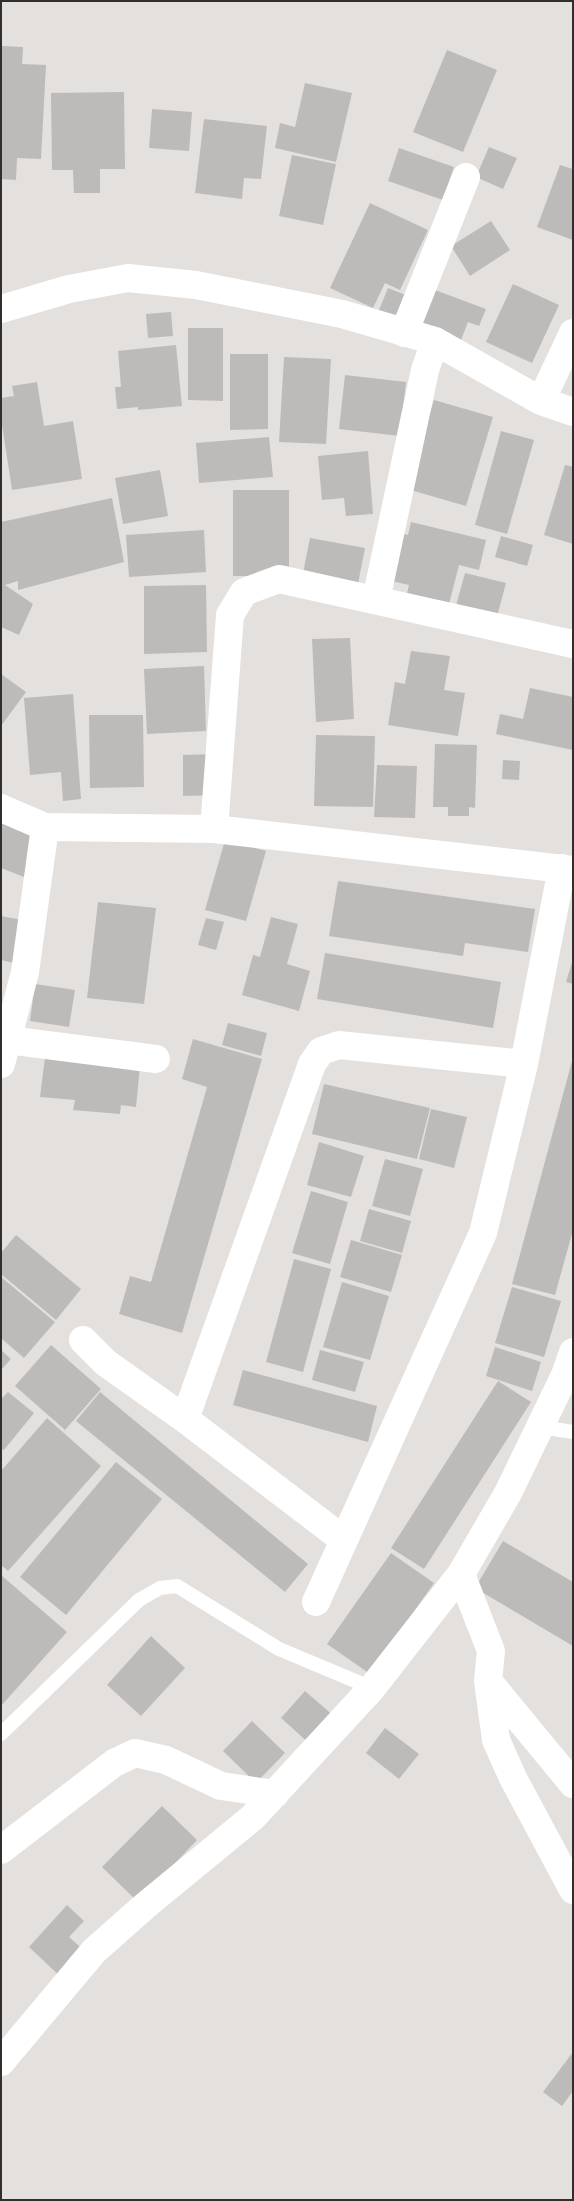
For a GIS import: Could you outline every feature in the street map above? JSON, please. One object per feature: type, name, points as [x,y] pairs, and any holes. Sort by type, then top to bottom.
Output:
[{"type":"street","points":[[404,333],[466,177]]},
{"type":"street","points":[[1,309],[69,289],[128,278],[196,285],[342,314],[435,342],[541,401],[573,412]]},
{"type":"street","points":[[541,401],[573,333]]},
{"type":"street","points":[[376,600],[425,370],[435,342]]},
{"type":"street","points":[[214,829],[230,616],[244,592],[279,579],[573,644]]},
{"type":"street","points":[[1,808],[45,828],[214,829],[568,869],[483,1233],[316,1602]]},
{"type":"street","points":[[45,828],[25,972],[5,1052],[156,1058]]},
{"type":"street","points":[[185,1419],[312,1064],[321,1052],[339,1045],[524,1064]]},
{"type":"street","points":[[83,1340],[106,1363],[185,1419],[344,1540]]},
{"type":"street","points":[[1,2062],[94,1951],[146,1905],[253,1817],[372,1688],[461,1574],[508,1494],[565,1375],[573,1352]]},
{"type":"street","points":[[461,1574],[491,1651],[488,1681],[496,1740],[513,1778],[573,1890]]},
{"type":"street","points":[[488,1681],[573,1784]]},
{"type":"street","points":[[1,1850],[114,1763],[135,1753],[166,1760],[221,1786],[274,1794]]},
{"type":"lane","points":[[540,1428],[573,1432]]},
{"type":"lane","points":[[1,1734],[139,1600],[160,1588],[178,1586],[279,1649],[372,1688]]},
{"type":"building","points":[[1,46],[23,47],[22,64],[46,65],[41,159],[17,158],[16,180],[1,179]]},
{"type":"building","points":[[447,50],[497,70],[463,152],[413,132]]},
{"type":"building","points":[[305,83],[352,93],[336,162],[275,148],[280,123],[295,127]]},
{"type":"building","points":[[124,92],[125,169],[100,169],[100,193],[74,193],[73,170],[52,170],[51,93]]},
{"type":"building","points":[[152,109],[192,112],[189,151],[149,148]]},
{"type":"building","points":[[204,119],[267,126],[261,179],[244,178],[242,199],[195,193]]},
{"type":"building","points":[[489,147],[517,158],[503,189],[476,177]]},
{"type":"building","points":[[399,148],[454,167],[443,200],[388,181]]},
{"type":"building","points":[[292,155],[336,164],[323,225],[279,216]]},
{"type":"building","points":[[560,165],[573,169],[573,240],[537,227]]},
{"type":"building","points":[[370,203],[428,230],[400,290],[385,283],[373,308],[330,288]]},
{"type":"building","points":[[491,221],[510,250],[470,276],[451,246]]},
{"type":"building","points":[[513,284],[559,305],[532,363],[486,342]]},
{"type":"building","points":[[388,288],[408,296],[395,328],[375,320]]},
{"type":"building","points":[[435,290],[486,309],[479,326],[468,322],[459,345],[420,330]]},
{"type":"building","points":[[171,312],[173,336],[148,338],[146,314]]},
{"type":"building","points":[[188,328],[223,328],[223,401],[188,400]]},
{"type":"building","points":[[176,345],[182,406],[138,410],[138,407],[117,409],[115,387],[121,387],[118,351]]},
{"type":"building","points":[[230,354],[268,354],[268,429],[230,430]]},
{"type":"building","points":[[284,357],[331,359],[326,444],[279,442]]},
{"type":"building","points":[[345,375],[406,382],[400,436],[339,429]]},
{"type":"building","points":[[37,382],[44,426],[73,421],[82,479],[12,490],[1,418],[1,398],[14,396],[12,386]]},
{"type":"building","points":[[434,400],[493,417],[466,506],[407,489]]},
{"type":"building","points":[[501,431],[534,440],[507,534],[475,525]]},
{"type":"building","points":[[269,437],[273,477],[199,483],[196,443]]},
{"type":"building","points":[[368,451],[373,514],[346,516],[344,498],[322,500],[318,456]]},
{"type":"building","points":[[565,465],[573,467],[573,544],[544,535]]},
{"type":"building","points":[[160,470],[168,516],[123,524],[115,478]]},
{"type":"building","points":[[233,490],[289,490],[289,576],[233,576]]},
{"type":"building","points":[[112,498],[124,562],[18,590],[18,581],[5,585],[33,604],[19,635],[1,627],[1,522]]},
{"type":"building","points":[[411,522],[486,540],[479,570],[459,565],[447,612],[405,602],[409,585],[387,580],[399,533],[408,535]]},
{"type":"building","points":[[204,530],[206,572],[129,577],[126,535]]},
{"type":"building","points":[[501,536],[533,545],[527,566],[495,557]]},
{"type":"building","points":[[310,538],[365,548],[357,589],[302,578]]},
{"type":"building","points":[[465,573],[506,583],[495,624],[454,613]]},
{"type":"building","points":[[206,585],[207,652],[144,654],[144,586]]},
{"type":"building","points":[[350,638],[354,719],[316,722],[312,639]]},
{"type":"building","points":[[411,651],[450,656],[444,690],[465,693],[458,736],[388,725],[395,682],[405,684]]},
{"type":"building","points":[[204,666],[206,731],[147,734],[144,669]]},
{"type":"building","points":[[1,674],[26,692],[1,726]]},
{"type":"building","points":[[530,688],[573,697],[573,750],[496,734],[500,714],[523,719]]},
{"type":"building","points":[[73,694],[81,799],[63,801],[61,772],[30,775],[24,698]]},
{"type":"building","points":[[89,715],[143,715],[144,787],[90,788]]},
{"type":"building","points":[[316,735],[375,736],[373,807],[314,806]]},
{"type":"building","points":[[435,744],[477,745],[475,808],[469,807],[469,816],[448,816],[448,807],[433,807]]},
{"type":"building","points":[[215,754],[216,795],[183,796],[183,755]]},
{"type":"building","points":[[503,760],[520,761],[519,780],[502,779]]},
{"type":"building","points":[[377,765],[417,766],[415,818],[374,817]]},
{"type":"building","points":[[1,819],[40,834],[24,877],[1,868]]},
{"type":"building","points":[[225,840],[266,851],[246,921],[205,910]]},
{"type":"building","points":[[338,881],[535,909],[528,952],[465,943],[463,956],[329,936]]},
{"type":"building","points":[[98,902],[156,908],[144,1004],[87,998]]},
{"type":"building","points":[[1,916],[22,920],[14,963],[1,960]]},
{"type":"building","points":[[271,917],[298,924],[287,964],[310,971],[299,1011],[242,995],[253,955],[260,957]]},
{"type":"building","points":[[206,918],[224,922],[216,950],[198,945]]},
{"type":"building","points":[[325,953],[501,982],[493,1028],[317,999]]},
{"type":"building","points":[[573,959],[573,984],[566,982]]},
{"type":"building","points":[[35,984],[75,990],[69,1027],[30,1021]]},
{"type":"building","points":[[228,1023],[267,1033],[261,1056],[222,1045]]},
{"type":"building","points":[[193,1039],[262,1059],[182,1333],[119,1314],[130,1276],[151,1282],[207,1087],[182,1079]]},
{"type":"building","points":[[45,1057],[140,1066],[136,1107],[121,1105],[120,1114],[73,1110],[75,1100],[40,1097]]},
{"type":"building","points":[[572,1061],[573,1230],[555,1295],[512,1284]]},
{"type":"building","points":[[324,1084],[430,1108],[417,1159],[312,1134]]},
{"type":"building","points":[[431,1109],[467,1117],[454,1168],[419,1159]]},
{"type":"building","points":[[319,1142],[364,1156],[351,1197],[307,1185]]},
{"type":"building","points":[[385,1159],[423,1169],[410,1216],[372,1206]]},
{"type":"building","points":[[311,1191],[348,1202],[330,1264],[292,1253]]},
{"type":"building","points":[[369,1209],[411,1221],[402,1253],[360,1241]]},
{"type":"building","points":[[16,1235],[81,1289],[56,1320],[1,1274],[1,1253]]},
{"type":"building","points":[[351,1240],[402,1255],[391,1292],[340,1277]]},
{"type":"building","points":[[294,1259],[331,1269],[303,1372],[266,1362]]},
{"type":"building","points":[[1,1277],[55,1322],[24,1358],[1,1338]]},
{"type":"building","points":[[342,1282],[389,1296],[370,1360],[323,1347]]},
{"type":"building","points":[[512,1287],[561,1301],[544,1357],[495,1343]]},
{"type":"building","points":[[51,1345],[101,1389],[65,1430],[15,1386]]},
{"type":"building","points":[[495,1347],[541,1362],[532,1391],[486,1376]]},
{"type":"building","points":[[1,1350],[11,1359],[1,1370]]},
{"type":"building","points":[[320,1350],[364,1362],[355,1392],[312,1380]]},
{"type":"building","points":[[243,1370],[377,1406],[368,1442],[233,1405]]},
{"type":"building","points":[[498,1381],[531,1402],[424,1569],[391,1548]]},
{"type":"building","points":[[8,1392],[34,1413],[4,1450],[1,1448],[1,1399]]},
{"type":"building","points":[[100,1392],[308,1564],[285,1592],[76,1421]]},
{"type":"building","points":[[47,1418],[101,1466],[8,1571],[1,1565],[1,1471]]},
{"type":"building","points":[[116,1462],[162,1499],[66,1615],[20,1577]]},
{"type":"building","points":[[503,1541],[573,1582],[573,1646],[475,1588]]},
{"type":"building","points":[[391,1553],[434,1583],[370,1674],[327,1644]]},
{"type":"building","points":[[1,1575],[67,1632],[1,1706]]},
{"type":"building","points":[[151,1636],[185,1668],[141,1716],[107,1685]]},
{"type":"building","points":[[305,1691],[335,1717],[311,1745],[281,1718]]},
{"type":"building","points":[[252,1721],[285,1753],[256,1783],[223,1751]]},
{"type":"building","points":[[385,1728],[419,1754],[399,1779],[366,1753]]},
{"type":"building","points":[[162,1806],[197,1840],[138,1902],[102,1867]]},
{"type":"building","points":[[67,1905],[84,1921],[69,1937],[88,1954],[64,1980],[29,1947]]},
{"type":"building","points":[[573,2052],[573,2091],[562,2106],[543,2092]]}]
